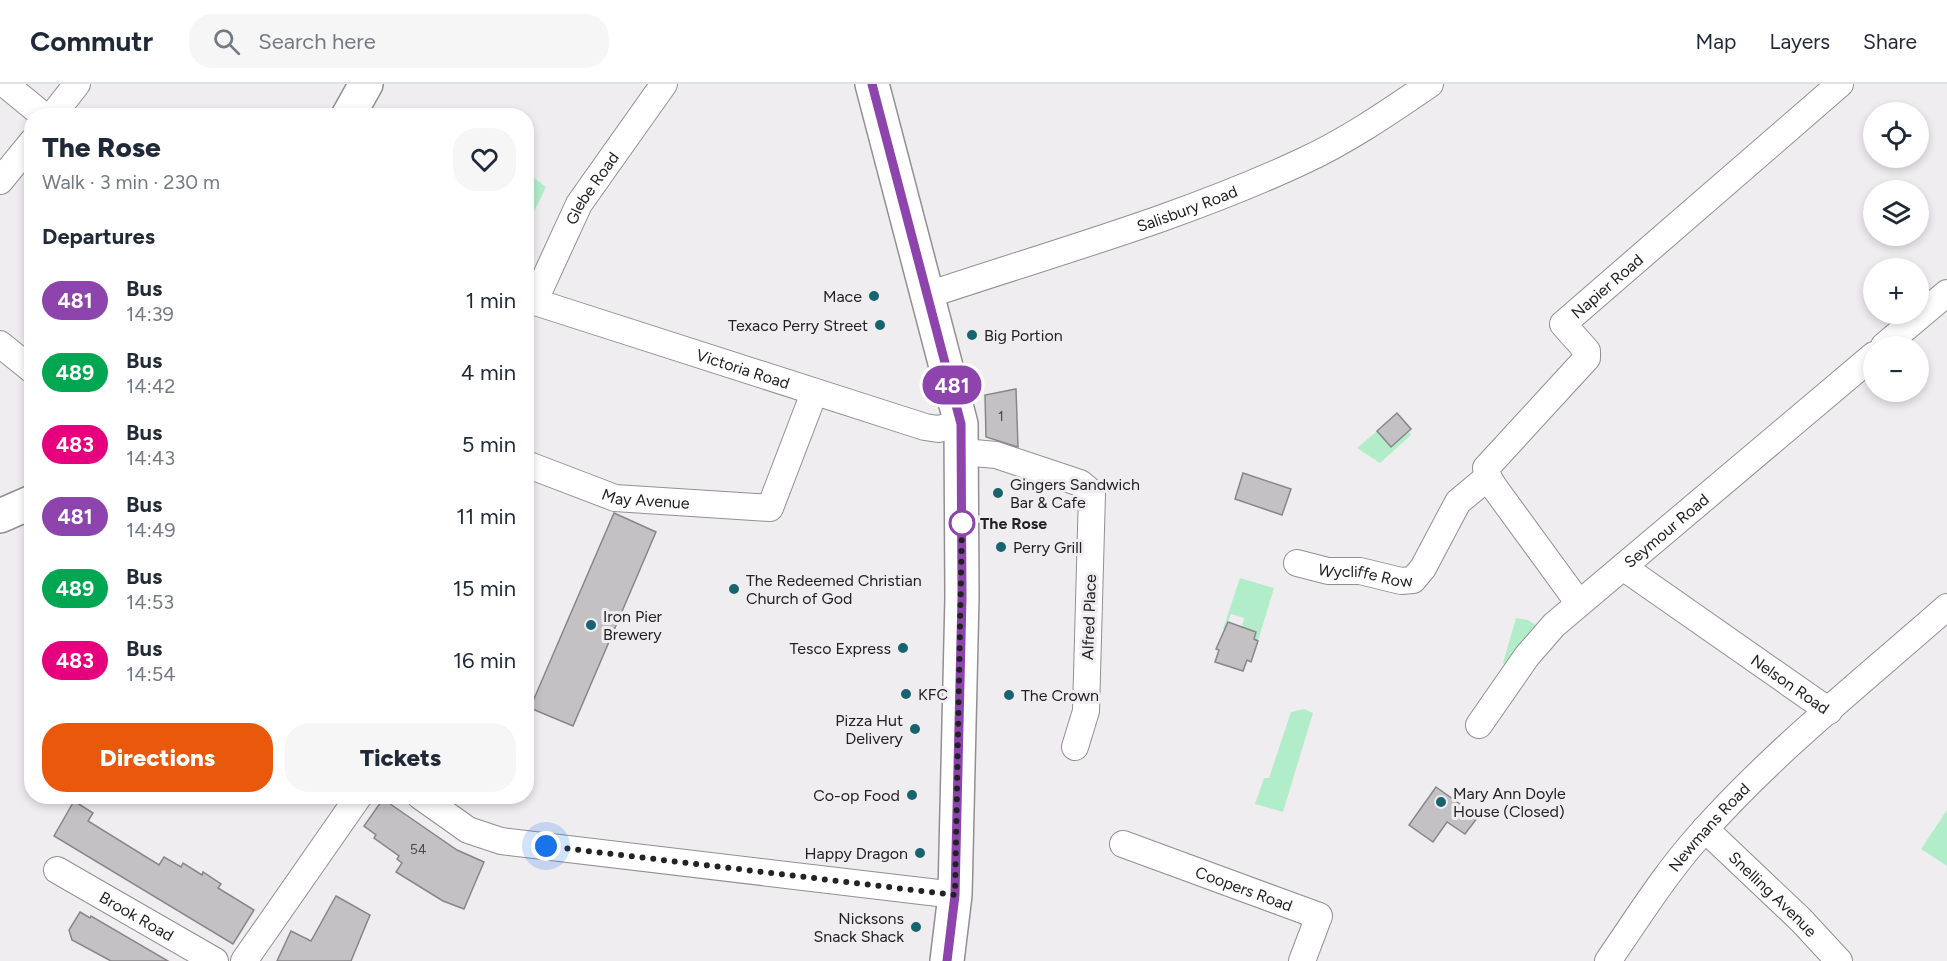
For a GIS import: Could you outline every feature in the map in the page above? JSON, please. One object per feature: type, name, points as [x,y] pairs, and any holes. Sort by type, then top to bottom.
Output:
[{"type":"street","points":[[5,84],[34,108]]},
{"type":"street","points":[[58,108],[77,84]]},
{"type":"street","points":[[352,108],[366,84]]},
{"type":"street","name":"Glebe Road","points":[[534,292],[579,204],[664,84]]},
{"type":"street","points":[[872,84],[928,295],[962,438],[955,895],[947,961]]},
{"type":"street","name":"Salisbury Road","points":[[928,295],[1129,230],[1284,169],[1341,141],[1430,84]]},
{"type":"street","name":"Napier Road","points":[[1488,477],[1486,470],[1490,462],[1587,358],[1587,351],[1563,324],[1840,84]]},
{"type":"street","points":[[0,181],[24,152]]},
{"type":"street","points":[[1896,336],[1947,293]]},
{"type":"street","name":"Victoria Road","points":[[534,301],[814,393],[962,438]]},
{"type":"street","points":[[0,344],[24,364]]},
{"type":"street","name":"Seymour Road","points":[[1479,725],[1537,644],[1578,602],[1623,567],[1863,364]]},
{"type":"street","name":"May Avenue","points":[[534,467],[615,498],[770,508],[814,393]]},
{"type":"street","name":"Alfred Place","points":[[962,438],[996,455],[1087,487],[1092,497],[1086,711],[1075,747]]},
{"type":"street","points":[[1488,477],[1578,602]]},
{"type":"street","name":"Wycliffe Row","points":[[1297,563],[1328,571],[1360,571],[1401,580],[1413,580],[1423,568],[1458,502],[1488,477]]},
{"type":"street","points":[[0,516],[24,506]]},
{"type":"street","name":"Nelson Road","points":[[1623,567],[1829,711],[1947,607]]},
{"type":"street","name":"Newmans Road","points":[[1608,961],[1684,854],[1705,829],[1829,711]]},
{"type":"street","points":[[244,961],[352,804]]},
{"type":"street","points":[[431,804],[463,827],[501,841],[955,895]]},
{"type":"street","name":"Snelling Avenue","points":[[1705,829],[1801,920],[1839,961]]},
{"type":"street","name":"Coopers Road","points":[[1123,844],[1319,916],[1302,961]]},
{"type":"street","name":"Brook Road","points":[[57,870],[215,961]]},
{"type":"green space","points":[[534,178],[546,187],[534,212]]},
{"type":"green space","points":[[1377,431],[1391,447],[1409,432],[1411,435],[1380,463],[1357,448]]},
{"type":"green space","points":[[1240,578],[1274,588],[1258,641],[1254,639],[1256,632],[1242,627],[1244,618],[1231,614],[1223,629]]},
{"type":"green space","points":[[1516,618],[1528,620],[1537,626],[1508,667],[1503,663]]},
{"type":"green space","points":[[1304,709],[1313,713],[1283,812],[1255,804],[1264,778],[1269,778],[1291,712]]},
{"type":"green space","points":[[1947,810],[1947,866],[1921,849]]},
{"type":"building","points":[[1016,389],[1018,447],[986,437],[985,395]]},
{"type":"building","points":[[1397,413],[1411,429],[1391,447],[1377,431]]},
{"type":"building","points":[[1243,473],[1291,489],[1282,515],[1235,499]]},
{"type":"building","points":[[614,513],[656,532],[573,726],[534,710],[534,699]]},
{"type":"building","points":[[1228,622],[1256,632],[1254,639],[1258,641],[1251,662],[1247,660],[1243,671],[1215,662],[1219,650],[1216,649]]},
{"type":"building","name":"Mary Ann Doyle House (Closed)","points":[[1436,787],[1478,817],[1465,834],[1447,822],[1433,842],[1409,825]]},
{"type":"building","points":[[72,804],[79,804],[93,813],[88,821],[159,865],[164,857],[181,867],[183,863],[202,875],[203,872],[221,884],[218,888],[254,910],[233,944],[54,836]]},
{"type":"building","points":[[379,804],[390,804],[457,850],[484,862],[464,909],[443,901],[396,872],[402,863],[397,859],[399,856],[374,838],[376,835],[364,826]]},
{"type":"building","points":[[336,896],[370,915],[351,961],[277,961],[291,931],[311,941]]},
{"type":"building","points":[[80,912],[90,918],[91,916],[168,961],[111,961],[72,940],[69,930]]},
{"type":"bus line","name":"481","points":[[872,84],[905,218],[928,295],[961,424],[963,452],[962,597],[955,895],[947,945],[947,961]]},
{"type":"place","name":"Mace","points":[[874,296]]},
{"type":"place","name":"Texaco Perry Street","points":[[880,325]]},
{"type":"place","name":"Big Portion","points":[[972,335]]},
{"type":"place","name":"Gingers Sandwich Bar & Cafe","points":[[998,493]]},
{"type":"place","name":"The Rose","points":[[962,523]]},
{"type":"place","name":"Perry Grill","points":[[1001,547]]},
{"type":"place","name":"The Redeemed Christian Church of God","points":[[734,589]]},
{"type":"place","name":"Iron Pier Brewery","points":[[591,625]]},
{"type":"place","name":"Tesco Express","points":[[903,648]]},
{"type":"place","name":"KFC","points":[[906,694]]},
{"type":"place","name":"The Crown","points":[[1009,695]]},
{"type":"place","name":"Pizza Hut Delivery","points":[[915,729]]},
{"type":"place","name":"Co-op Food","points":[[912,795]]},
{"type":"place","name":"Mary Ann Doyle House (Closed)","points":[[1441,802]]},
{"type":"place","name":"Happy Dragon","points":[[920,853]]},
{"type":"place","name":"Nicksons Snack Shack","points":[[916,927]]},
{"type":"route","points":[[546,846],[955,895],[962,523]]}]
